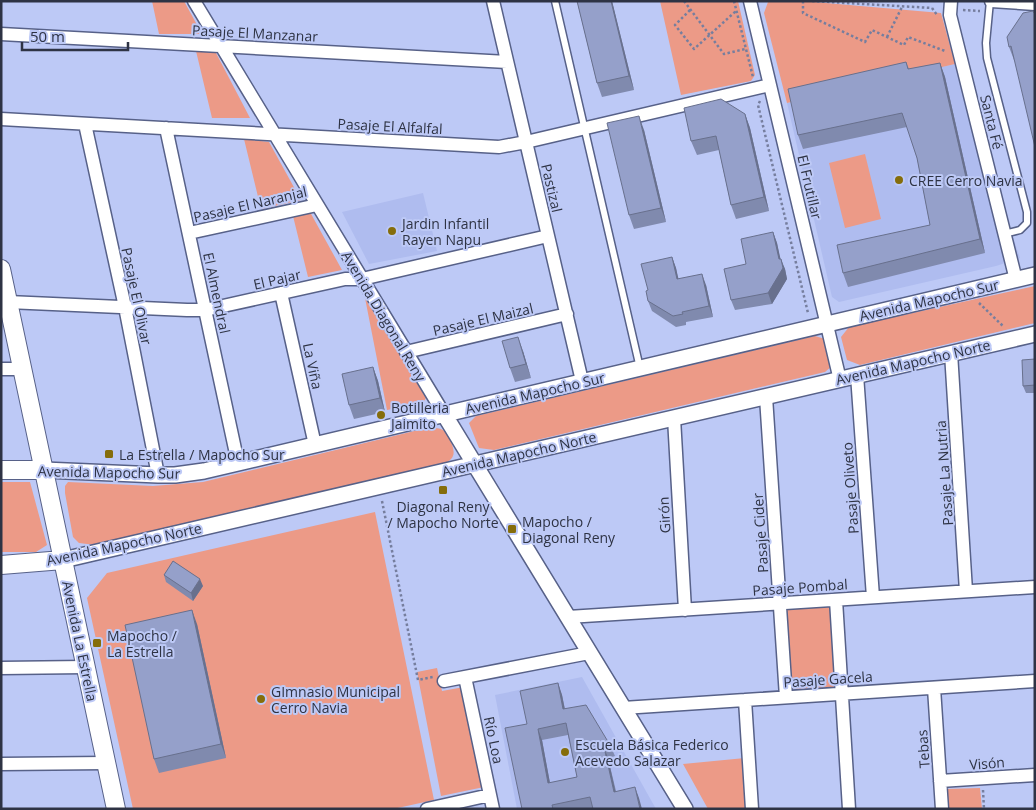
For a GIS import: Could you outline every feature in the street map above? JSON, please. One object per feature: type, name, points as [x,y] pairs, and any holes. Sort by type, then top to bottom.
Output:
[{"type":"main road","name":"Avenida La Estrella","points":[[2,272],[116,809]]},
{"type":"main road","name":"Avenida Mapocho Sur","points":[[1,470],[44,470]]},
{"type":"main road","name":"Avenida Mapocho Norte","points":[[1,565],[62,560]]},
{"type":"street","name":"Avenida Diagonal Reny","points":[[194,1],[685,809]]},
{"type":"street","name":"Pastizal","points":[[493,1],[582,381]]},
{"type":"street","name":"El Frutillar","points":[[750,1],[840,380]]},
{"type":"street","points":[[990,5],[1002,2],[1035,4]]},
{"type":"street","name":"Santa Fé","points":[[950,5],[950,15],[1016,280]]},
{"type":"street","name":"Pasaje El Manzanar","points":[[1,34],[507,62]]},
{"type":"street","name":"Pasaje El Alfalfal","points":[[1,119],[500,147],[770,85]]},
{"type":"street","name":"Pasaje El Olivar","points":[[85,124],[125,307],[158,475]]},
{"type":"street","name":"El Almendral","points":[[166,128],[238,463]]},
{"type":"street","name":"Pasaje El Naranjal","points":[[189,233],[317,205]]},
{"type":"street","name":"El Pajar","points":[[8,302],[205,310],[345,279],[362,279],[548,236]]},
{"type":"street","name":"Avenida Mapocho Sur","points":[[44,470],[158,475],[192,473],[1035,275]]},
{"type":"street","name":"La Viña","points":[[281,293],[314,445]]},
{"type":"street","name":"Pasaje El Maizal","points":[[406,352],[567,314]]},
{"type":"street","name":"Avenida Mapocho Norte","points":[[62,560],[1035,334]]},
{"type":"street","name":"Pasaje La Nutria","points":[[951,354],[966,591]]},
{"type":"street","points":[[1,369],[22,369]]},
{"type":"street","name":"Pasaje Oliveto","points":[[857,375],[873,598]]},
{"type":"street","name":"Pasaje Cider","points":[[766,397],[786,697]]},
{"type":"street","name":"Girón","points":[[674,418],[685,610]]},
{"type":"street","name":"Pasaje Pombal","points":[[568,617],[1035,587]]},
{"type":"street","points":[[836,600],[849,809]]},
{"type":"street","points":[[444,681],[589,653]]},
{"type":"street","points":[[1,668],[85,667]]},
{"type":"street","name":"Río Loa","points":[[465,677],[493,809]]},
{"type":"street","name":"Pasaje Gacela","points":[[623,708],[1035,681]]},
{"type":"street","name":"Tebas","points":[[934,688],[942,809]]},
{"type":"street","points":[[745,700],[752,809]]},
{"type":"street","points":[[1,764],[106,763]]},
{"type":"street","name":"Visón","points":[[940,781],[1035,775]]},
{"type":"street","points":[[427,809],[490,795]]},
{"type":"lane","points":[[555,1],[640,368]]},
{"type":"lane","points":[[990,5],[986,43],[987,58],[1027,212],[1027,223],[1020,230],[1004,234]]},
{"type":"path","points":[[684,1],[724,54],[745,48]]},
{"type":"path","points":[[734,1],[751,75],[755,80],[760,100],[758,105],[808,314]]},
{"type":"path","points":[[803,1],[803,13],[865,42],[872,30],[904,45],[908,37],[947,52]]},
{"type":"path","points":[[812,1],[902,6],[990,5]]},
{"type":"path","points":[[888,37],[902,6]]},
{"type":"path","points":[[690,10],[675,25],[694,49],[736,11]]},
{"type":"path","points":[[976,289],[979,303],[1004,328],[1007,340]]},
{"type":"path","points":[[379,487],[418,680],[443,675],[444,681]]},
{"type":"path","points":[[982,778],[984,809]]},
{"type":"shaded area","points":[[152,1],[184,1],[202,34],[159,34]]},
{"type":"shaded area","points":[[660,1],[738,1],[755,75],[751,81],[681,95]]},
{"type":"shaded area","points":[[803,1],[941,13],[955,64],[787,103],[764,13],[768,2]]},
{"type":"shaded area","points":[[196,51],[216,53],[250,118],[212,118]]},
{"type":"shaded area","name":"CREE Cerro Navia","points":[[955,64],[1020,258],[996,266],[839,302],[832,297],[787,103]]},
{"type":"shaded area","points":[[244,139],[269,142],[301,200],[261,209]]},
{"type":"shaded area","points":[[865,154],[881,219],[845,228],[829,163]]},
{"type":"shaded area","name":"Jardin Infantil Rayen Napu","points":[[423,193],[437,251],[369,264],[342,212]]},
{"type":"shaded area","points":[[310,212],[342,270],[308,277],[293,216]]},
{"type":"shaded area","points":[[1035,286],[1035,323],[860,365],[847,360],[841,337],[849,327]]},
{"type":"shaded area","points":[[365,298],[426,398],[423,403],[387,410]]},
{"type":"shaded area","points":[[815,336],[825,339],[832,366],[825,372],[494,450],[479,448],[469,423],[476,416]]},
{"type":"shaded area","points":[[431,427],[445,432],[451,442],[454,453],[448,462],[440,465],[95,545],[79,543],[73,537],[65,493],[65,486],[68,482],[153,486],[203,482]]},
{"type":"shaded area","points":[[1,482],[30,482],[47,545],[36,552],[1,552]]},
{"type":"shaded area","name":"GImnasio Municipal Cerro Navia","points":[[375,512],[434,800],[393,809],[133,809],[87,598],[107,573]]},
{"type":"shaded area","points":[[831,607],[837,687],[789,689],[785,609]]},
{"type":"shaded area","points":[[437,668],[442,691],[464,687],[484,787],[441,796],[417,672]]},
{"type":"shaded area","name":"Escuela Básica Federico Acevedo Salazar","points":[[582,677],[656,809],[517,809],[495,695]]},
{"type":"shaded area","points":[[745,758],[748,809],[708,809],[683,764]]},
{"type":"shaded area","points":[[980,788],[982,809],[947,809],[946,789]]},
{"type":"building","points":[[577,1],[611,1],[629,76],[597,83]]},
{"type":"building","points":[[1033,11],[1035,13],[1035,147],[1011,46],[1009,47],[1007,37],[1023,13]]},
{"type":"building","points":[[906,62],[908,69],[940,63],[980,239],[843,273],[837,245],[930,225],[917,158],[902,113],[798,135],[788,89]]},
{"type":"building","points":[[721,99],[745,114],[764,197],[731,205],[716,136],[691,141],[684,108]]},
{"type":"building","points":[[639,116],[661,208],[629,215],[607,123]]},
{"type":"building","points":[[773,232],[783,268],[768,293],[731,300],[724,269],[746,264],[741,239]]},
{"type":"building","points":[[672,257],[677,279],[702,274],[709,306],[673,316],[648,301],[646,291],[648,290],[641,264]]},
{"type":"building","points":[[518,337],[526,364],[510,368],[502,341]]},
{"type":"building","points":[[1035,359],[1035,385],[1023,386],[1022,360]]},
{"type":"building","points":[[373,367],[380,398],[349,405],[342,374]]},
{"type":"building","points":[[173,561],[200,579],[191,593],[164,575]]},
{"type":"building","points":[[192,610],[221,744],[154,759],[125,625]]},
{"type":"building","points":[[558,683],[563,709],[586,705],[610,745],[604,747],[614,792],[635,787],[640,809],[593,809],[590,797],[552,805],[553,809],[522,809],[505,728],[527,724],[520,691]],"holes":[[[566,723],[577,777],[548,783],[538,729]]]},
{"type":"place","name":"CREE Cerro Navia","points":[[899,180]]},
{"type":"place","name":"Jardin Infantil Rayen Napu","points":[[392,231]]},
{"type":"place","name":"Botilleria Jaimito","points":[[381,415]]},
{"type":"place","name":"La Estrella / Mapocho Sur","points":[[109,454]]},
{"type":"place","name":"Diagonal Reny / Mapocho Norte","points":[[443,490]]},
{"type":"place","name":"Mapocho / Diagonal Reny","points":[[512,529]]},
{"type":"place","name":"Mapocho / La Estrella","points":[[97,643]]},
{"type":"place","name":"GImnasio Municipal Cerro Navia","points":[[261,699]]},
{"type":"place","name":"Escuela Básica Federico Acevedo Salazar","points":[[565,752]]}]
